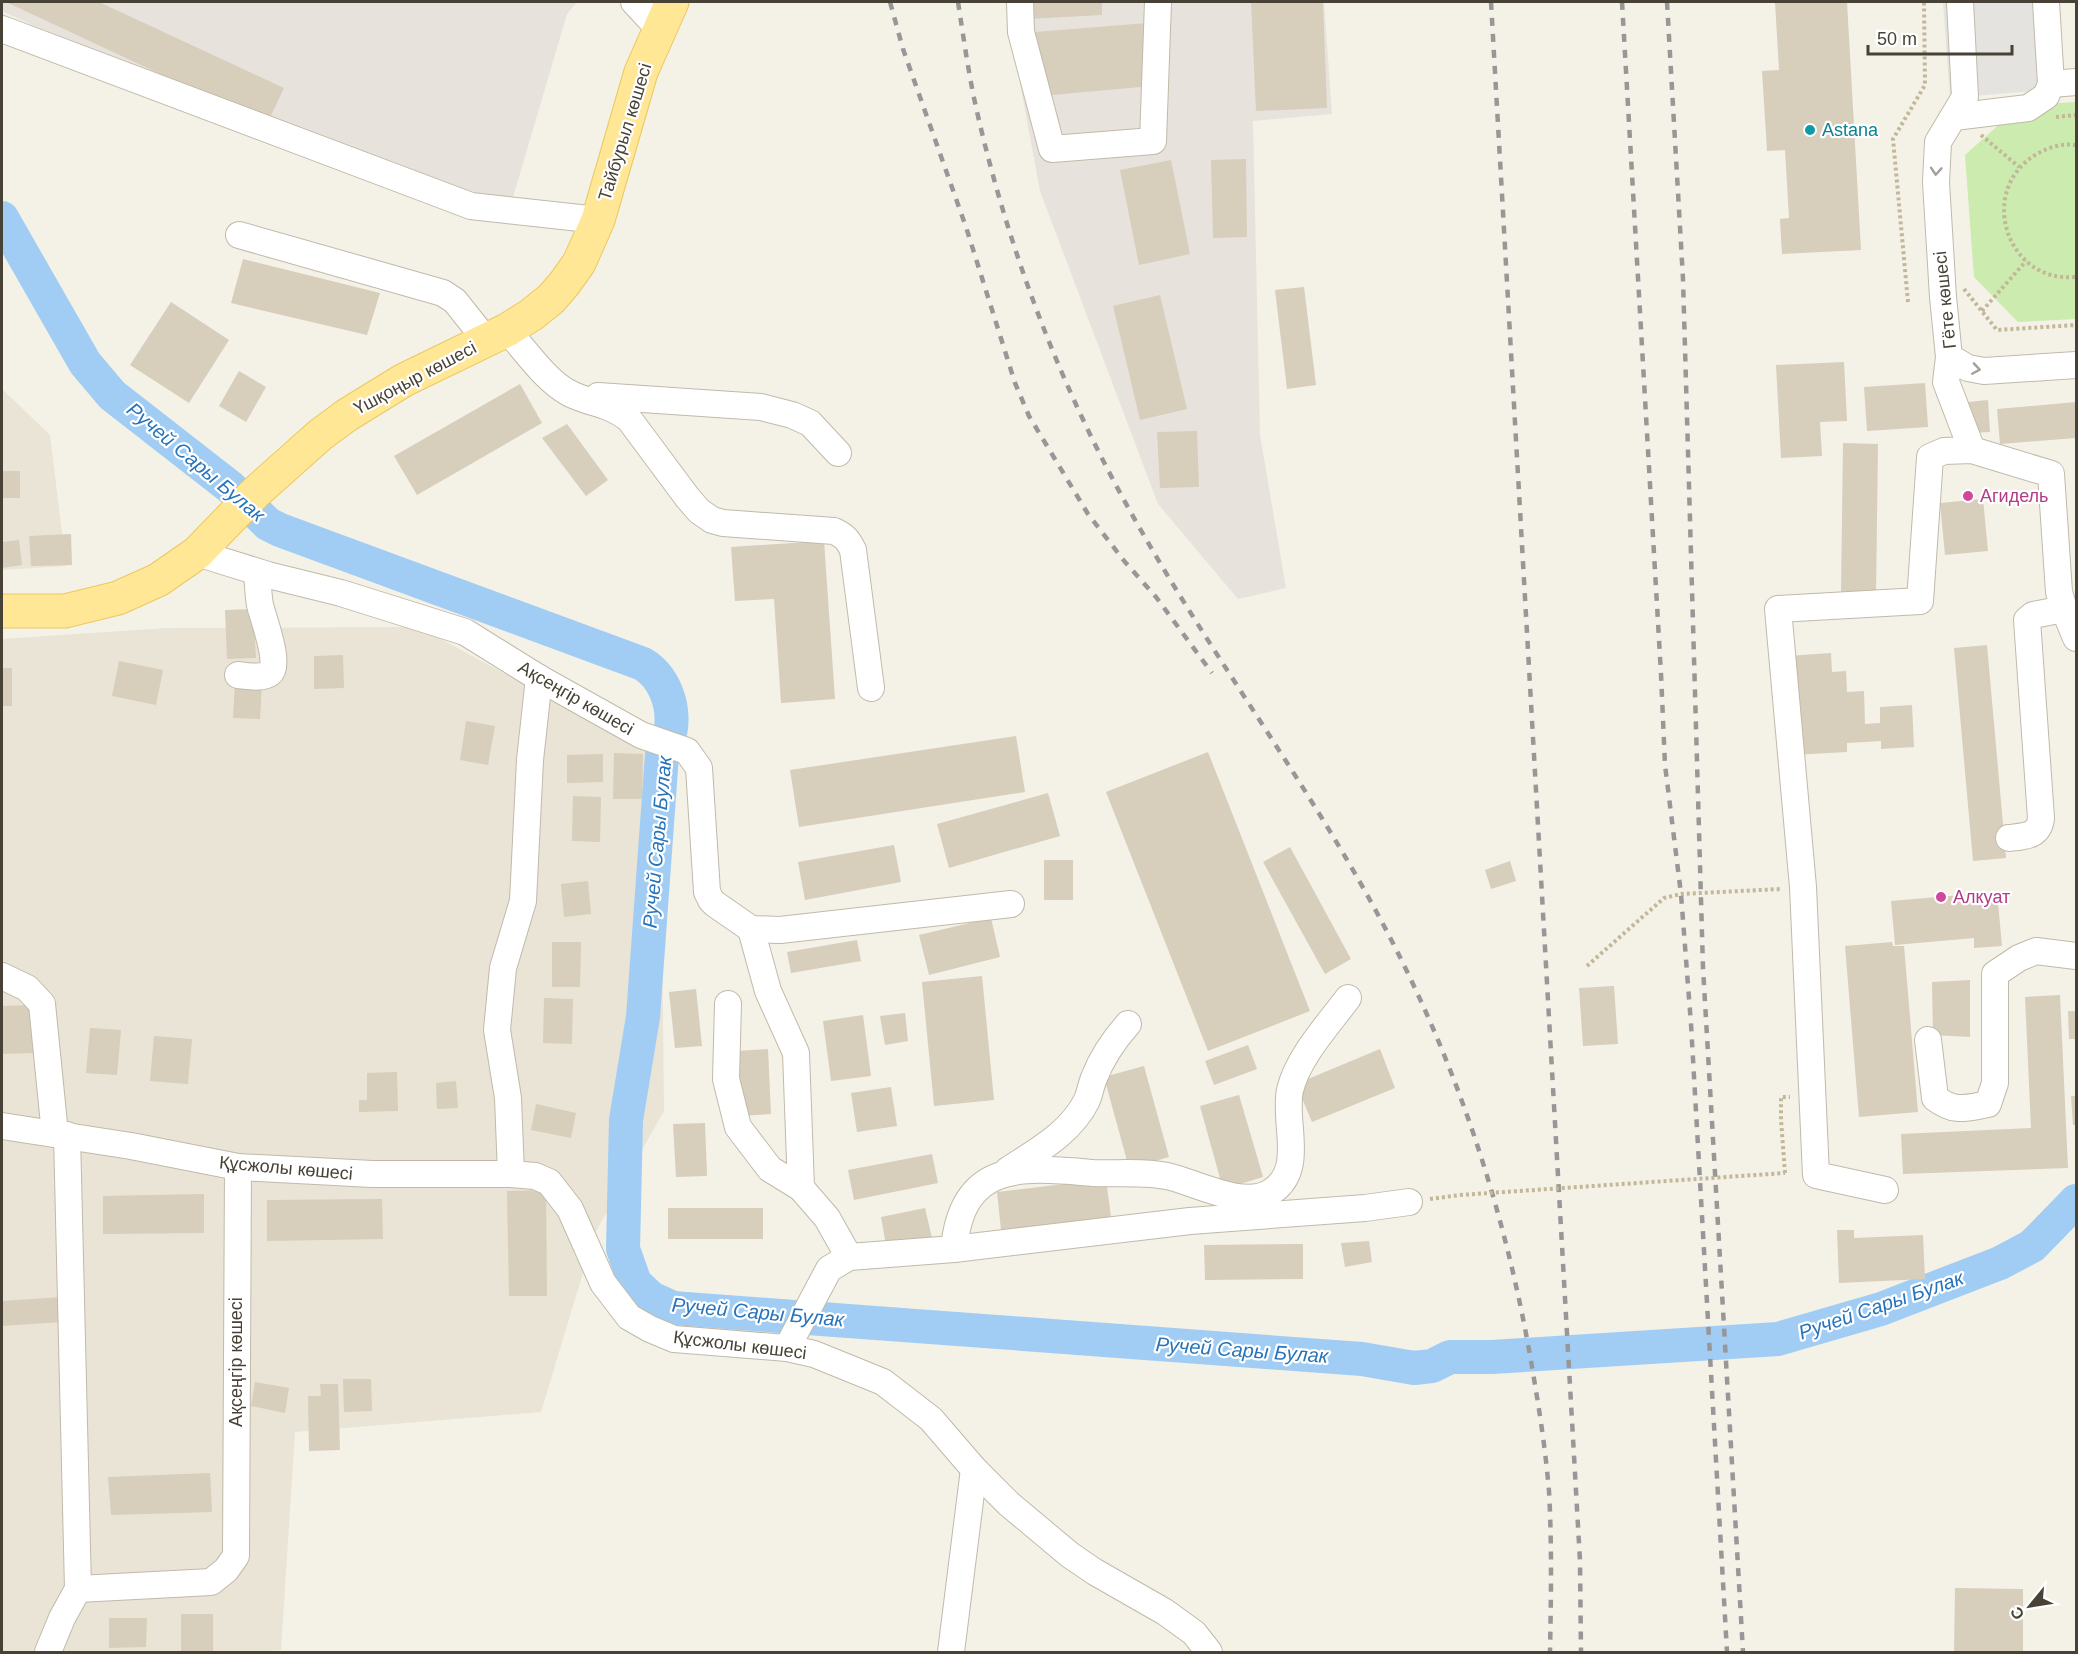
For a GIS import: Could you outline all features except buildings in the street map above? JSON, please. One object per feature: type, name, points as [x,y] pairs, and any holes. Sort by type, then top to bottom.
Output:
[{"type":"main road","name":"Тайбурыл көшесі","points":[[579,263],[598,220],[641,72],[666,16]]},
{"type":"main road","name":"Үшқоңыр көшесі","points":[[2,611],[65,611],[117,598],[158,580],[197,553],[255,493],[320,435],[347,415],[404,380],[497,335],[531,315],[551,299],[579,263]]},
{"type":"street","points":[[634,2],[666,16]]},
{"type":"street","points":[[1020,2],[1021,32],[1052,149],[1153,141],[1158,2]]},
{"type":"street","name":"Гёте көшесі","points":[[1960,2],[1965,123],[1938,142],[1936,182],[1943,297],[1950,357],[1968,368],[1983,370],[2076,365]]},
{"type":"street","points":[[1965,123],[2028,108],[2064,83],[2046,2]]},
{"type":"street","points":[[2,29],[471,206],[598,220]]},
{"type":"street","points":[[239,235],[443,293],[497,335],[555,385],[570,394],[619,411],[628,419],[687,497],[699,511],[712,520],[723,523],[834,531],[844,535],[853,550],[871,688]]},
{"type":"street","points":[[1950,357],[1946,382],[1972,450]]},
{"type":"street","points":[[570,394],[761,407],[792,415],[810,423],[838,453]]},
{"type":"street","points":[[1886,1190],[1816,1175],[1803,887],[1778,609],[1920,601],[1930,457],[1944,451],[1972,450],[2051,474],[2060,592],[2064,609],[2076,638]]},
{"type":"street","name":"Ақсеңгір көшесі","points":[[197,553],[256,572],[341,593],[465,632],[539,678],[641,735],[687,751],[699,768],[707,892],[711,900],[751,929]]},
{"type":"street","points":[[238,675],[262,676],[274,668],[273,651],[260,605],[256,572]]},
{"type":"street","points":[[2009,838],[2035,833],[2040,827],[2041,818],[2027,620],[2033,615],[2064,609]]},
{"type":"street","points":[[511,1174],[508,1098],[497,1030],[503,968],[523,901],[530,760],[539,678]]},
{"type":"street","points":[[801,1188],[796,1053],[768,991],[751,929],[780,930],[1011,904]]},
{"type":"street","points":[[1928,1040],[1935,1098],[1945,1106],[1959,1110],[1988,1104],[1995,1083],[1995,974],[2019,958],[2036,951],[2076,956]]},
{"type":"street","points":[[2,976],[27,988],[42,1004],[61,1134],[78,1589],[62,1618],[48,1653]]},
{"type":"street","points":[[1003,1174],[1033,1169],[1063,1169],[1093,1173],[1168,1176],[1231,1195],[1253,1199],[1269,1194],[1282,1184],[1290,1169],[1290,1092],[1297,1069],[1348,998]]},
{"type":"street","points":[[728,1004],[726,1079],[738,1127],[770,1169],[801,1188],[827,1218],[849,1257]]},
{"type":"street","points":[[954,1249],[956,1230],[967,1200],[979,1186],[1003,1174],[1062,1133],[1076,1118],[1087,1100],[1094,1078],[1111,1043],[1128,1024]]},
{"type":"street","name":"Құсжолы көшесі","points":[[2,1126],[61,1134],[238,1167],[372,1174],[536,1176],[549,1182],[570,1209],[603,1283],[629,1317],[674,1339],[787,1348],[814,1354],[883,1382],[931,1419],[974,1469],[1009,1504],[1070,1555],[1165,1612],[1194,1633],[1209,1653]]},
{"type":"street","name":"Ақсеңгір көшесі","points":[[78,1589],[211,1582],[226,1570],[236,1556],[238,1167]]},
{"type":"street","points":[[787,1348],[829,1269],[849,1257],[954,1249],[1190,1221],[1365,1208],[1409,1202]]},
{"type":"street","points":[[951,1653],[974,1469]]},
{"type":"path","points":[[1908,302],[1893,140],[1925,84],[1924,2]]},
{"type":"path","points":[[2055,117],[2076,115]]},
{"type":"path","points":[[1965,123],[2019,167]]},
{"type":"path","points":[[2076,145],[2057,145],[2030,157],[2011,179],[2003,208],[2009,237],[2026,261],[2048,274],[2076,277]]},
{"type":"path","points":[[1982,311],[2026,261]]},
{"type":"path","points":[[1962,286],[1997,330],[2076,325]]},
{"type":"path","points":[[1587,966],[1664,898],[1681,894],[1803,887]]},
{"type":"path","points":[[1409,1202],[1460,1195],[1785,1173],[1780,1120]]},
{"type":"shaded area","points":[[2,2],[577,2],[567,14],[511,204],[239,120],[2,11]]},
{"type":"shaded area","points":[[1005,2],[1324,2],[1332,114],[1253,121],[1260,435],[1286,588],[1238,599],[1158,504],[1040,191]]},
{"type":"shaded area","points":[[1943,2],[2037,2],[2045,90],[1950,98]]},
{"type":"shaded area","points":[[2,389],[50,435],[66,566],[2,570]]},
{"type":"shaded area","points":[[419,627],[660,758],[664,1111],[595,1233],[541,1412],[295,1432],[281,1650],[2,1652],[2,639],[166,628]]},
{"type":"green space","points":[[2076,102],[2076,319],[2018,322],[1974,277],[1965,155],[2021,105]]},
{"type":"waterway","name":"Ручей Сары Булак","points":[[2,218],[85,363],[112,395],[230,487],[268,524],[643,664],[657,676],[662,684],[669,701],[672,719],[669,738],[662,755],[643,1017],[626,1120],[623,1249],[635,1283],[651,1298],[673,1308],[1362,1359],[1414,1368],[1432,1366],[1450,1357],[1492,1357],[1778,1339],[1881,1309],[2000,1263],[2032,1246],[2076,1201]]},
{"type":"railway","points":[[890,2],[903,49],[966,227],[1015,383],[1029,416],[1088,514],[1156,597],[1212,673]]},
{"type":"railway","points":[[958,2],[975,102],[990,166],[1020,265],[1078,408],[1100,455],[1159,561],[1310,799],[1381,921],[1435,1032],[1472,1130],[1503,1231],[1526,1333],[1539,1411],[1550,1511],[1550,1652]]},
{"type":"railway","points":[[1491,2],[1580,1561],[1581,1652]]},
{"type":"railway","points":[[1622,2],[1665,765],[1681,894],[1691,1024],[1727,1652]]},
{"type":"railway","points":[[1667,2],[1683,279],[1703,968],[1743,1652]]},
{"type":"place","name":"Astana","points":[[1810,130]]},
{"type":"place","name":"Агидель","points":[[1968,496]]},
{"type":"place","name":"Алкуат","points":[[1941,897]]}]
